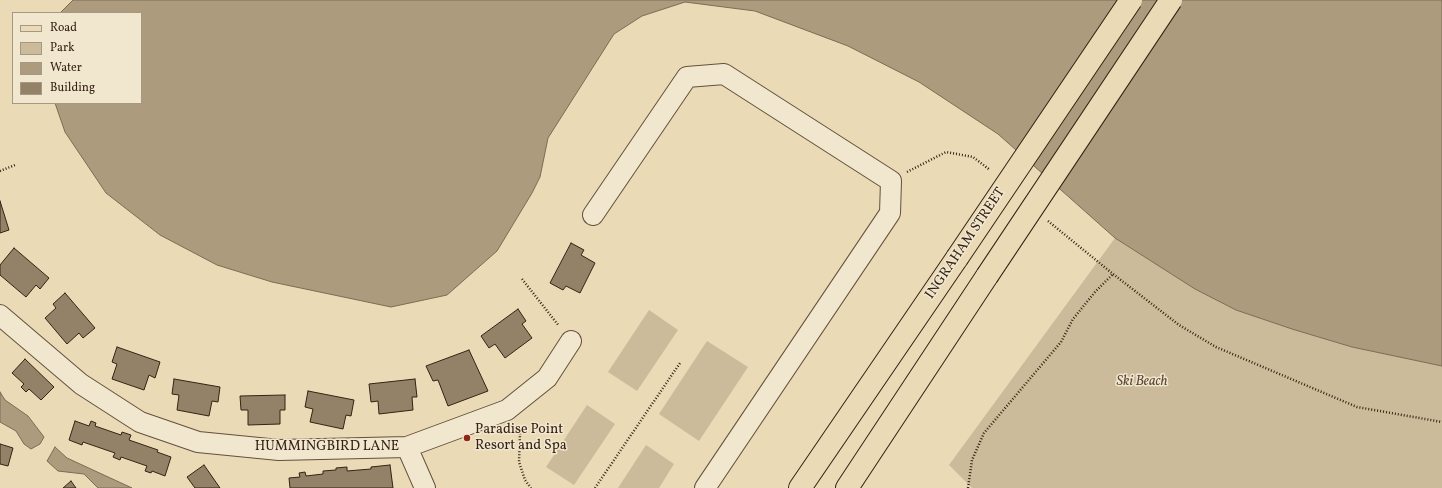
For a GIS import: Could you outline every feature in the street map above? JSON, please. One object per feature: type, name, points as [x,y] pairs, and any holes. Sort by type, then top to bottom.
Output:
[{"type":"main road","name":"INGRAHAM STREET","points":[[800,488],[1131,0]]},
{"type":"main road","points":[[847,488],[1171,0]]},
{"type":"street","points":[[593,215],[687,77],[724,74],[891,181],[890,213],[705,488]]},
{"type":"street","name":"HUMMINGBIRD LANE","points":[[0,315],[81,384],[140,422],[198,442],[279,450],[407,447],[507,410],[547,378],[571,341]]},
{"type":"street","name":"HUMMINGBIRD LANE","points":[[407,447],[425,488]]},
{"type":"path","points":[[891,181],[946,152],[973,157],[993,172]]},
{"type":"path","points":[[0,172],[15,165]]},
{"type":"path","points":[[1044,217],[1113,274],[1179,324],[1216,347],[1357,406],[1442,422]]},
{"type":"path","points":[[968,488],[972,460],[984,433],[1061,342],[1073,319],[1095,292],[1113,274]]},
{"type":"path","points":[[522,279],[571,341]]},
{"type":"path","points":[[595,488],[680,362]]},
{"type":"path","points":[[507,410],[520,434],[519,462],[525,480],[531,488]]},
{"type":"green space","name":"Ski Beach","points":[[1115,238],[1195,289],[1236,310],[1352,347],[1442,366],[1442,488],[972,488],[949,465]]},
{"type":"green space","points":[[649,310],[678,330],[637,391],[608,372]]},
{"type":"green space","points":[[707,341],[748,367],[699,441],[659,414]]},
{"type":"green space","points":[[587,405],[615,424],[574,485],[546,467]]},
{"type":"green space","points":[[646,445],[674,464],[659,488],[618,488]]},
{"type":"water","points":[[73,0],[1442,0],[1442,366],[1352,347],[1236,310],[1195,289],[1115,238],[998,134],[919,82],[848,46],[755,11],[685,2],[642,16],[614,34],[548,138],[540,177],[497,251],[447,295],[391,307],[272,282],[217,265],[160,235],[106,193],[65,132],[55,104],[142,104],[142,12],[61,12]]},
{"type":"water","points":[[0,392],[5,400],[28,416],[44,437],[40,444],[31,449],[24,444],[16,431],[0,422]]},
{"type":"water","points":[[55,447],[67,458],[132,488],[98,488],[84,474],[58,471],[47,461]]},
{"type":"building","points":[[0,201],[9,230],[0,233]]},
{"type":"building","points":[[571,243],[584,250],[581,255],[595,263],[580,293],[566,286],[563,290],[550,283]]},
{"type":"building","points":[[14,248],[49,278],[40,289],[36,285],[26,297],[0,275],[0,265]]},
{"type":"building","points":[[65,293],[95,328],[83,338],[79,333],[67,344],[45,318],[56,308],[53,304]]},
{"type":"building","points":[[518,309],[526,321],[522,324],[532,338],[505,358],[495,344],[489,348],[481,336]]},
{"type":"building","points":[[117,347],[160,362],[155,378],[149,375],[144,390],[112,379],[117,364],[112,362]]},
{"type":"building","points":[[469,350],[488,391],[448,406],[438,380],[433,381],[426,366]]},
{"type":"building","points":[[25,359],[54,387],[41,400],[29,389],[26,392],[21,387],[24,384],[12,373]]},
{"type":"building","points":[[174,379],[220,387],[218,402],[212,401],[209,416],[177,410],[179,395],[172,394]]},
{"type":"building","points":[[415,379],[417,397],[412,397],[413,410],[379,414],[378,401],[371,402],[369,384]]},
{"type":"building","points":[[308,391],[354,400],[351,416],[346,415],[343,429],[310,422],[313,409],[305,407]]},
{"type":"building","points":[[285,395],[285,410],[280,410],[280,424],[248,425],[248,410],[241,410],[240,396]]},
{"type":"building","points":[[75,421],[89,426],[91,421],[96,423],[95,426],[121,435],[122,432],[131,435],[129,440],[158,450],[157,452],[171,457],[165,476],[152,471],[151,473],[145,471],[147,466],[121,457],[120,460],[113,457],[115,453],[83,442],[82,445],[69,440]]},
{"type":"building","points":[[0,444],[13,448],[8,466],[0,464]]},
{"type":"building","points":[[204,465],[220,488],[195,488],[187,477]]},
{"type":"building","points":[[390,465],[393,488],[290,488],[289,478],[300,477],[299,473],[305,472],[306,476],[323,474],[323,471],[336,470],[336,468],[347,467],[347,471],[371,469],[371,467]]},
{"type":"building","points":[[71,481],[76,488],[63,488]]},
{"type":"place","name":"Paradise Point Resort and Spa","points":[[467,438]]}]
